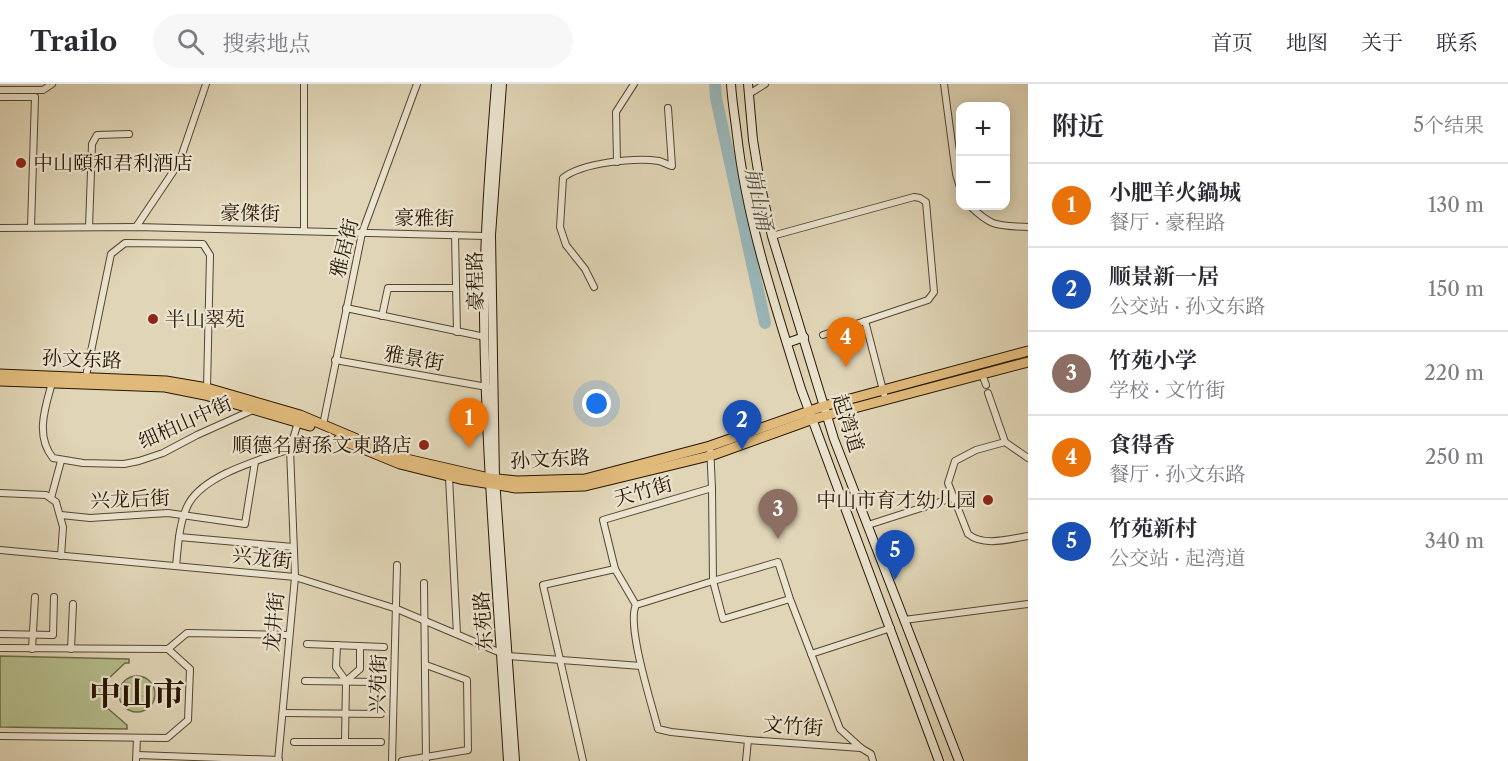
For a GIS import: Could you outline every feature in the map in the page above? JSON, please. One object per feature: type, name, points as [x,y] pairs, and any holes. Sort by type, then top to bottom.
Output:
[{"type":"main road","name":"豪程路","points":[[492,481],[485,337],[485,236],[496,84]]},
{"type":"main road","name":"豪程路","points":[[492,481],[491,236],[502,84]]},
{"type":"main road","name":"起湾道","points":[[731,84],[741,173],[760,255],[787,343],[811,415],[939,761]]},
{"type":"main road","name":"起湾道","points":[[748,89],[758,173],[772,236],[827,416],[959,761]]},
{"type":"main road","points":[[787,343],[804,338]]},
{"type":"main road","name":"孙文东路","points":[[0,381],[165,387],[206,395],[255,410],[323,425],[402,458],[516,488],[585,486],[710,451],[811,415],[824,406],[1028,351]]},
{"type":"main road","name":"孙文东路","points":[[811,415],[827,416],[1028,362]]},
{"type":"main road","name":"孙文东路","points":[[0,374],[166,381],[207,388],[265,404],[400,464],[449,477],[492,481]]},
{"type":"main road","name":"东苑路","points":[[492,481],[515,761]]},
{"type":"main road","points":[[839,490],[852,485]]},
{"type":"main road","name":"东苑路","points":[[505,655],[508,761]]},
{"type":"street","points":[[0,90],[44,90],[52,84]]},
{"type":"street","points":[[136,227],[179,163],[206,84]]},
{"type":"street","points":[[304,84],[304,231]]},
{"type":"street","name":"雅居街","points":[[323,425],[362,233],[417,84]]},
{"type":"street","points":[[617,162],[616,112],[634,84]]},
{"type":"street","points":[[748,89],[765,84]]},
{"type":"street","points":[[944,84],[956,174]]},
{"type":"street","points":[[0,97],[35,97],[31,227]]},
{"type":"street","points":[[594,287],[585,269],[566,245],[560,227],[563,178],[572,171],[630,160],[660,161],[672,166],[668,108]]},
{"type":"street","points":[[89,227],[92,144],[97,135],[129,134]]},
{"type":"street","points":[[772,236],[914,196],[926,202],[934,292],[932,296],[928,300],[823,335]]},
{"type":"street","points":[[974,210],[986,221],[994,224],[1028,227]]},
{"type":"street","name":"豪傑街","points":[[0,228],[136,227],[362,233]]},
{"type":"street","name":"豪雅街","points":[[362,233],[485,236]]},
{"type":"street","points":[[455,235],[457,332]]},
{"type":"street","points":[[86,376],[111,254],[125,243],[202,244],[210,255],[207,388]]},
{"type":"street","points":[[381,316],[388,288],[456,288]]},
{"type":"street","name":"雅景街","points":[[346,308],[485,337]]},
{"type":"street","points":[[865,321],[886,400]]},
{"type":"street","name":"雅景街","points":[[335,360],[487,387]]},
{"type":"street","points":[[982,374],[1005,442],[1028,458]]},
{"type":"street","points":[[51,498],[61,461],[53,458],[43,441],[44,416],[52,383]]},
{"type":"street","name":"细柏山中街","points":[[61,461],[124,464],[140,461],[163,453],[265,404]]},
{"type":"street","name":"龙井街","points":[[279,760],[295,577],[290,449],[299,419]]},
{"type":"street","points":[[1005,442],[976,450],[955,461],[948,483],[968,534],[976,541],[1028,536]]},
{"type":"street","points":[[176,566],[184,515],[189,502],[207,483],[290,449]]},
{"type":"street","points":[[710,451],[713,581],[723,619],[790,599]]},
{"type":"street","name":"兴龙后街","points":[[61,515],[90,518],[168,513],[245,524],[255,462]]},
{"type":"street","points":[[449,477],[457,634]]},
{"type":"street","name":"天竹街","points":[[615,569],[603,520],[712,488]]},
{"type":"street","points":[[0,493],[46,495],[56,502],[63,527],[61,556]]},
{"type":"street","points":[[868,525],[952,498]]},
{"type":"street","points":[[179,537],[294,548]]},
{"type":"street","name":"兴龙街","points":[[0,550],[295,577],[397,609],[505,655]]},
{"type":"street","name":"文竹街","points":[[778,562],[840,729],[861,747],[748,740],[658,729],[641,666],[633,623],[633,610],[636,604],[778,562]]},
{"type":"street","name":"兴苑街","points":[[392,761],[397,565]]},
{"type":"street","points":[[583,761],[543,585],[615,569],[636,604]]},
{"type":"street","points":[[424,583],[426,759]]},
{"type":"street","points":[[32,649],[35,597]]},
{"type":"street","points":[[0,634],[53,635],[54,597]]},
{"type":"street","points":[[71,649],[73,604]]},
{"type":"street","points":[[904,620],[1028,604]]},
{"type":"street","points":[[811,654],[891,628]]},
{"type":"street","points":[[0,648],[168,649],[187,633],[290,635]]},
{"type":"street","points":[[307,644],[384,646]]},
{"type":"street","points":[[337,645],[336,667],[346,681],[345,742]]},
{"type":"street","points":[[346,681],[360,669],[360,646]]},
{"type":"street","points":[[0,736],[167,738],[188,720],[189,669],[168,649]]},
{"type":"street","points":[[505,655],[641,666]]},
{"type":"street","points":[[402,761],[426,759],[468,750],[467,680],[426,665]]},
{"type":"street","points":[[305,681],[376,682]]},
{"type":"street","points":[[283,713],[381,714]]},
{"type":"street","points":[[137,738],[136,758],[279,760]]},
{"type":"street","points":[[746,761],[748,740]]},
{"type":"street","points":[[294,742],[381,742]]},
{"type":"street","points":[[861,747],[871,754],[873,761]]},
{"type":"green space","points":[[0,656],[129,659],[129,663],[125,663],[107,680],[105,706],[127,725],[127,729],[0,727]]},
{"type":"green space","points":[[137,676],[150,681],[155,694],[150,707],[137,712],[124,707],[119,694],[124,681]]},
{"type":"waterway","name":"崩山涌","points":[[715,84],[716,98],[765,323]]},
{"type":"place","name":"中山頤和君利酒店","points":[[21,163]]},
{"type":"place","name":"半山翠苑","points":[[153,319]]},
{"type":"place","name":"食得香","points":[[846,367]]},
{"type":"place","name":"順德名廚孫文東路店","points":[[424,445]]},
{"type":"place","name":"小肥羊火鍋城","points":[[469,448]]},
{"type":"place","name":"顺景新一居","points":[[742,450]]},
{"type":"place","name":"中山市育才幼儿园","points":[[988,500]]},
{"type":"place","name":"竹苑小学","points":[[778,539]]},
{"type":"place","name":"竹苑新村","points":[[895,580]]},
{"type":"district","name":"中山市","points":[[137,693]]}]
